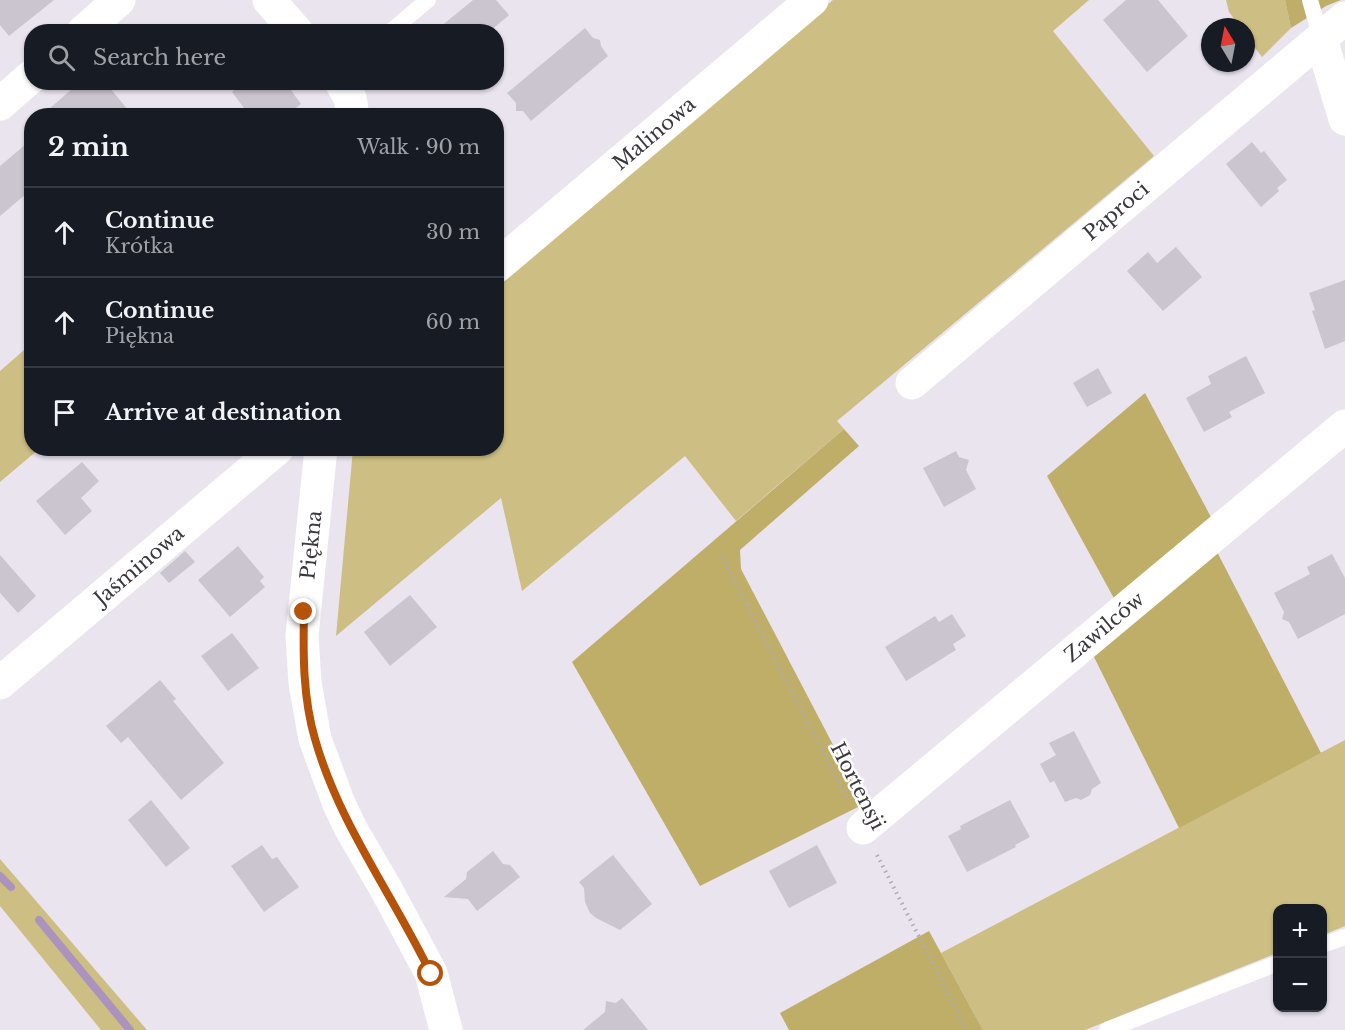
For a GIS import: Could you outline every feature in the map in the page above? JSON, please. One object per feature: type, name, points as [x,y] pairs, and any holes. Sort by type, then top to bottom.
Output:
[{"type":"street","points":[[92,24],[119,0]]},
{"type":"street","points":[[269,0],[290,24]]},
{"type":"street","name":"Malinowa","points":[[504,260],[812,0]]},
{"type":"street","points":[[1333,28],[1345,119]]},
{"type":"street","name":"Paproci","points":[[912,383],[1333,28]]},
{"type":"street","points":[[0,104],[24,83]]},
{"type":"street","points":[[346,90],[352,108]]},
{"type":"street","name":"Zawilców","points":[[863,828],[1345,426]]},
{"type":"street","name":"Jaśminowa","points":[[0,683],[269,456]]},
{"type":"street","name":"Piękna","points":[[320,456],[302,636],[305,682],[315,739],[339,804],[431,974],[446,1030]]},
{"type":"lane","points":[[400,24],[428,0]]},
{"type":"lane","points":[[1310,0],[1333,28]]},
{"type":"lane","points":[[1327,944],[1345,937]]},
{"type":"lane","points":[[1107,1030],[1273,965]]},
{"type":"path","name":"Hortensji","points":[[722,556],[967,1030]]},
{"type":"shaded area","points":[[833,0],[1089,0],[1053,31],[1154,156],[837,421],[844,429],[736,521],[685,456],[522,591],[501,498],[336,636],[352,456],[504,456],[504,277]]},
{"type":"shaded area","points":[[1226,0],[1285,0],[1291,28],[1262,57],[1255,48],[1255,18],[1233,18]]},
{"type":"shaded area","points":[[1285,0],[1341,0],[1326,6],[1291,28]]},
{"type":"shaded area","points":[[24,350],[24,456],[31,456],[0,482],[0,371]]},
{"type":"shaded area","points":[[1145,393],[1212,519],[1116,602],[1047,476]]},
{"type":"shaded area","points":[[844,429],[859,446],[740,550],[741,569],[864,804],[700,886],[572,662]]},
{"type":"shaded area","points":[[1216,550],[1321,753],[1179,828],[1093,655]]},
{"type":"shaded area","points":[[1345,740],[1345,926],[1327,933],[1327,904],[1273,904],[1273,955],[1085,1030],[983,1030],[941,953]]},
{"type":"shaded area","points":[[0,859],[147,1030],[101,1030],[0,906]]},
{"type":"shaded area","points":[[929,931],[983,1030],[789,1030],[780,1013]]},
{"type":"building","points":[[0,0],[54,0],[9,36],[0,25]]},
{"type":"building","points":[[473,0],[496,0],[509,15],[498,24],[444,24]]},
{"type":"building","points":[[1126,0],[1158,0],[1188,36],[1147,72],[1103,20]]},
{"type":"building","points":[[585,28],[593,38],[600,40],[608,56],[531,121],[523,111],[516,111],[516,103],[507,93]]},
{"type":"building","points":[[71,90],[112,90],[126,108],[50,108]]},
{"type":"building","points":[[234,90],[291,90],[301,104],[296,108],[244,108],[232,92]]},
{"type":"building","points":[[1252,142],[1261,153],[1264,151],[1287,180],[1277,188],[1279,191],[1261,207],[1226,164]]},
{"type":"building","points":[[24,146],[24,196],[0,216],[0,166]]},
{"type":"building","points":[[1176,247],[1202,277],[1163,311],[1127,271],[1148,252],[1157,263]]},
{"type":"building","points":[[1345,280],[1345,341],[1325,349],[1312,311],[1315,310],[1309,293]]},
{"type":"building","points":[[1246,356],[1265,393],[1229,412],[1232,417],[1204,432],[1186,398],[1211,384],[1208,376]]},
{"type":"building","points":[[1098,368],[1112,393],[1087,407],[1073,383]]},
{"type":"building","points":[[956,451],[959,457],[969,460],[966,470],[976,489],[944,507],[923,468]]},
{"type":"building","points":[[82,462],[99,481],[81,498],[92,511],[65,535],[36,501]]},
{"type":"building","points":[[238,546],[264,577],[260,581],[265,587],[230,617],[198,580]]},
{"type":"building","points":[[185,551],[195,562],[169,583],[160,573]]},
{"type":"building","points":[[1332,554],[1345,578],[1345,614],[1298,639],[1289,622],[1282,619],[1284,612],[1274,593],[1310,574],[1307,567]]},
{"type":"building","points":[[0,555],[36,596],[18,613],[0,593]]},
{"type":"building","points":[[410,595],[437,627],[390,666],[364,632]]},
{"type":"building","points":[[952,614],[966,636],[953,644],[956,650],[906,681],[885,647],[935,616],[939,622]]},
{"type":"building","points":[[232,633],[259,668],[228,691],[201,656]]},
{"type":"building","points":[[160,680],[176,699],[173,701],[224,763],[181,800],[128,737],[121,743],[106,726]]},
{"type":"building","points":[[1074,731],[1101,783],[1092,789],[1090,795],[1081,800],[1076,798],[1065,802],[1054,781],[1050,783],[1040,764],[1056,755],[1049,743]]},
{"type":"building","points":[[151,800],[190,848],[166,867],[128,820]]},
{"type":"building","points":[[1010,800],[1030,837],[1015,845],[1016,847],[967,872],[948,836],[961,829],[960,826]]},
{"type":"building","points":[[262,845],[272,859],[277,857],[299,887],[264,912],[231,866]]},
{"type":"building","points":[[817,845],[837,883],[789,908],[769,871]]},
{"type":"building","points":[[493,851],[503,864],[510,865],[520,877],[477,911],[468,899],[444,897],[466,879],[467,872]]},
{"type":"building","points":[[613,855],[652,904],[620,930],[590,913],[585,902],[584,888],[579,882]]},
{"type":"building","points":[[622,998],[648,1030],[583,1030],[605,1012],[606,1001],[616,1003]]},
{"type":"waterway","points":[[0,876],[11,887]]},
{"type":"waterway","points":[[39,920],[130,1030]]},
{"type":"route","points":[[304,612],[302,636],[305,682],[315,739],[351,830],[386,889],[431,974]]}]
